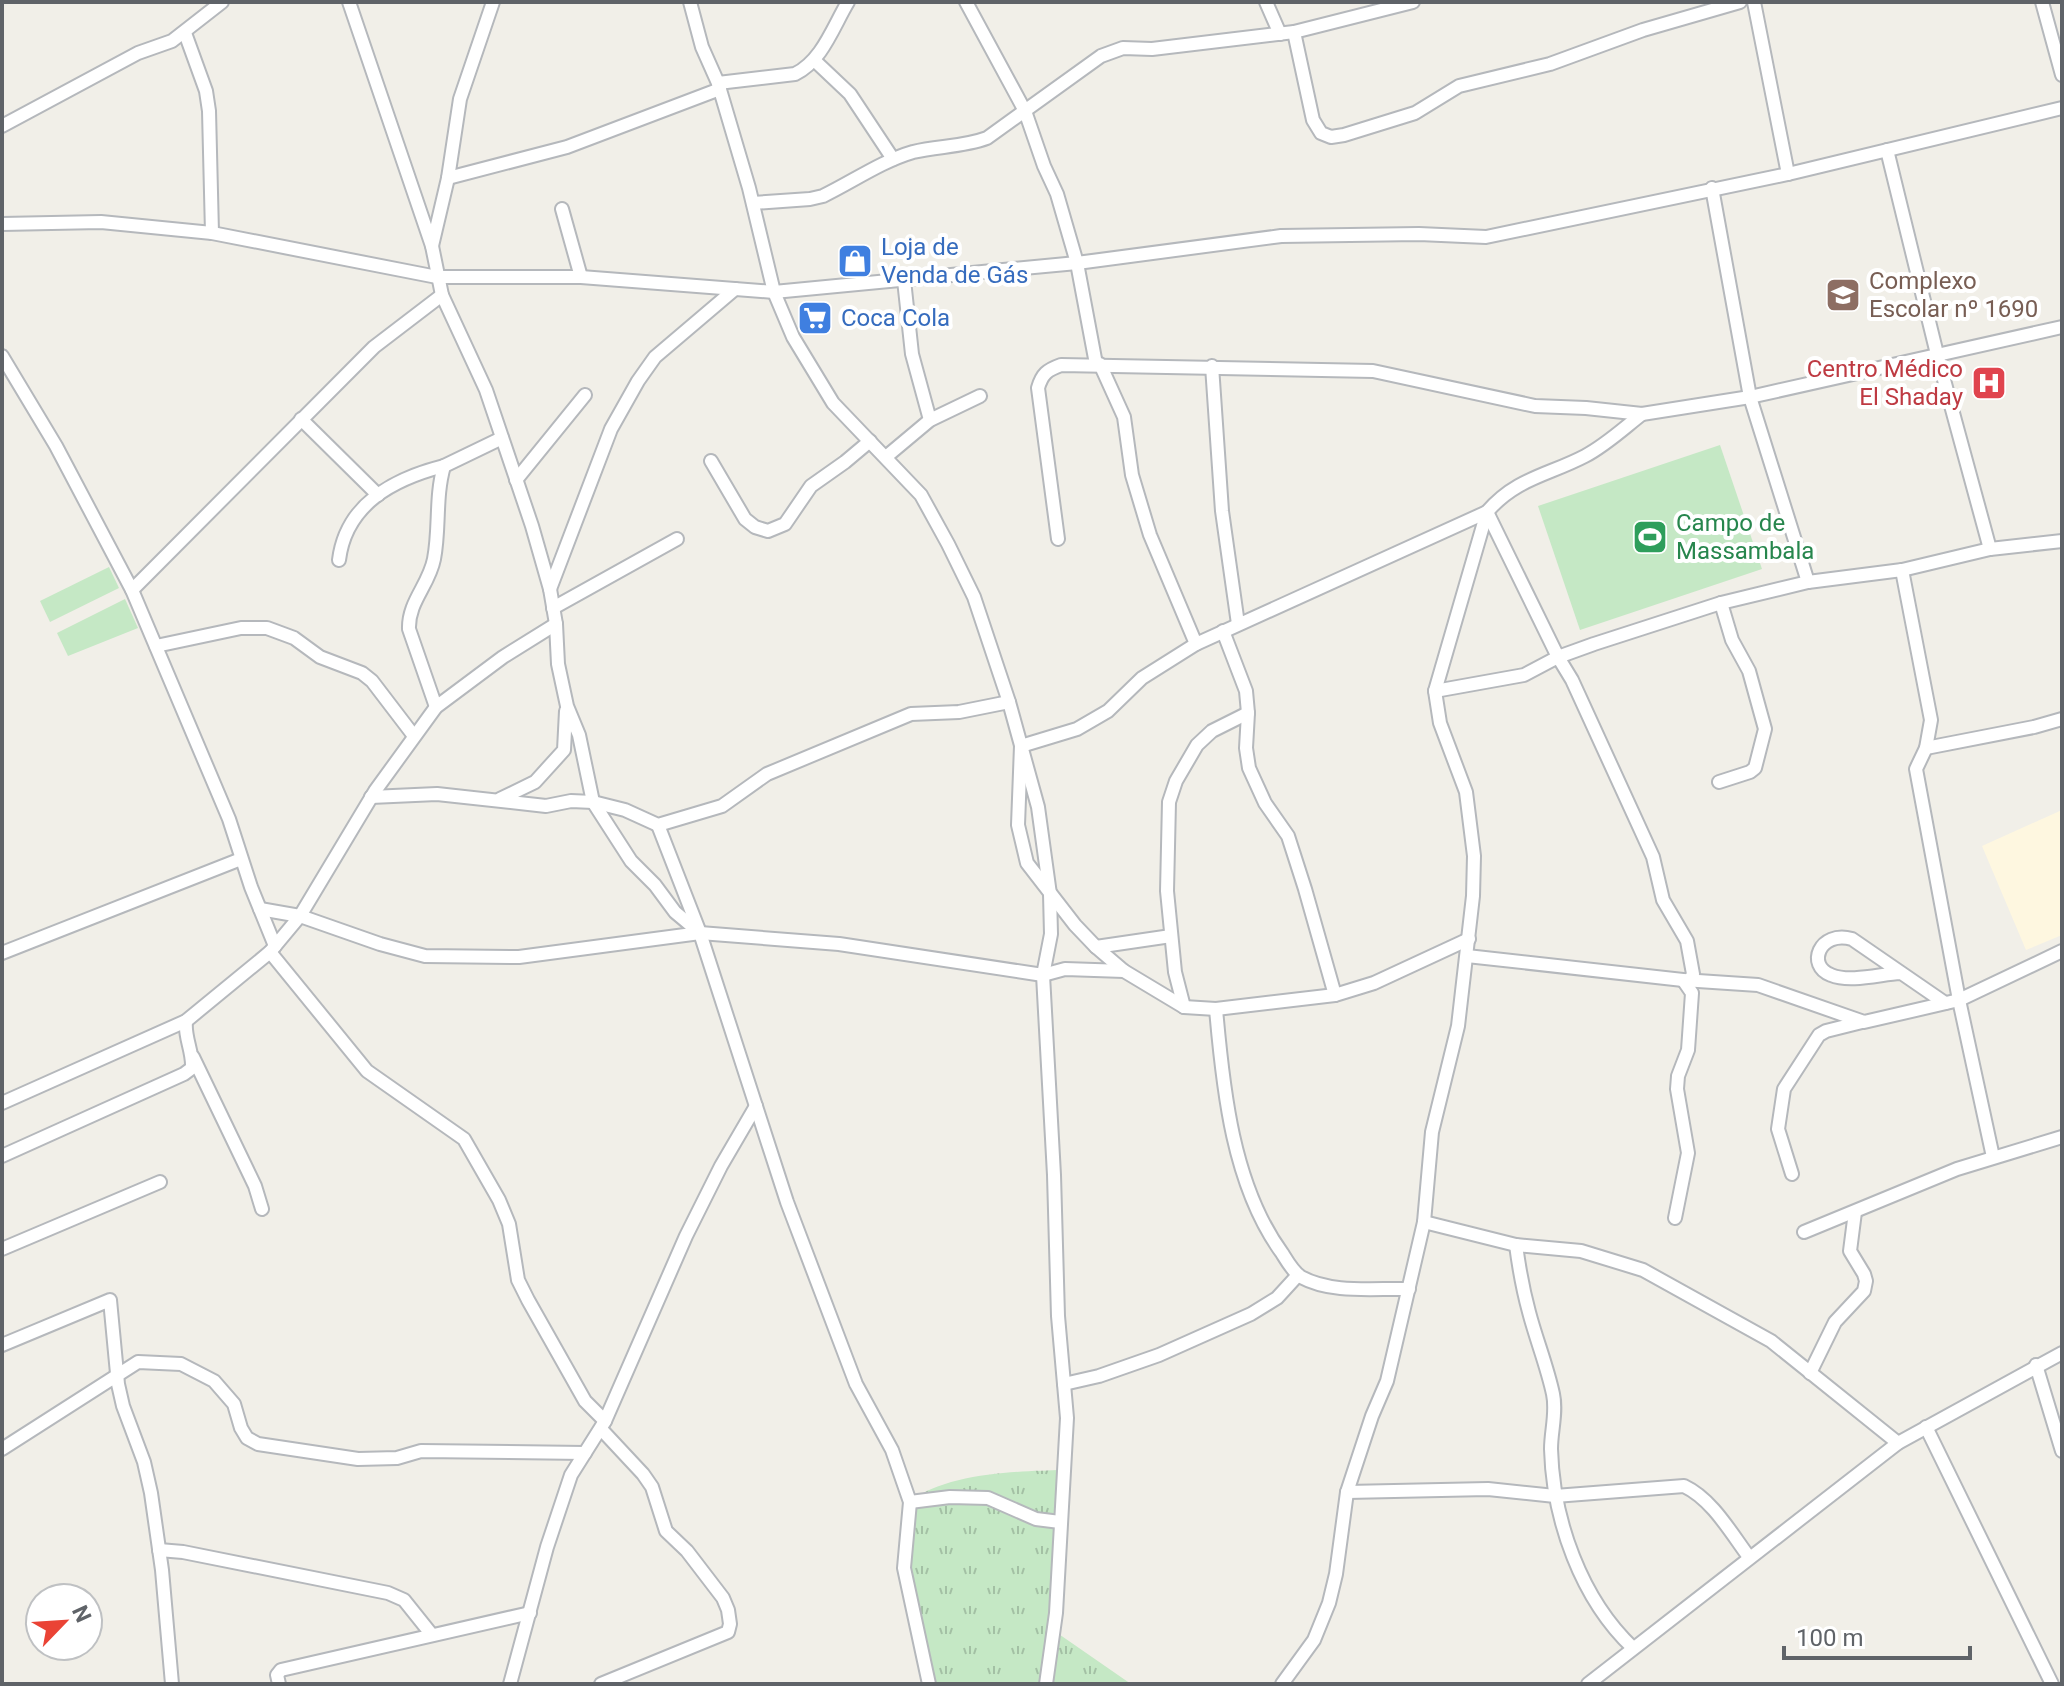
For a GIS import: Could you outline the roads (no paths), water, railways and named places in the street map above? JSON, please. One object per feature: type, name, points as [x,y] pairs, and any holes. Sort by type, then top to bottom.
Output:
[{"type":"street","points":[[2,126],[75,85],[185,33],[222,2]]},
{"type":"street","points":[[349,2],[432,246],[442,295],[486,390],[550,589],[558,664],[567,706],[579,735],[593,802],[631,861],[655,885],[675,912],[700,933]]},
{"type":"street","points":[[432,246],[448,178],[460,99],[493,2]]},
{"type":"street","points":[[690,2],[702,47],[719,86],[753,203],[774,292],[793,337],[833,403],[921,495],[955,558],[974,597],[1009,702],[1038,807],[1050,894],[1051,934],[1043,975],[1058,1316],[1067,1418],[1056,1613],[1046,1684]]},
{"type":"street","points":[[448,178],[567,147],[719,86],[795,74],[806,69],[814,60],[848,2]]},
{"type":"street","points":[[966,2],[1025,111],[1057,194],[1077,263],[1098,364],[1124,417],[1132,475],[1150,535],[1196,644]]},
{"type":"street","points":[[1266,2],[1287,33],[1313,120],[1321,133],[1331,137],[1415,113],[1459,86],[1550,64],[1643,30],[1740,2]]},
{"type":"street","points":[[753,203],[823,196],[893,159],[987,138],[1101,56],[1123,48],[1152,49],[1287,33],[1413,2]]},
{"type":"street","points":[[1754,2],[1788,174]]},
{"type":"street","points":[[2042,2],[2062,75]]},
{"type":"street","points":[[185,33],[206,91],[209,111],[212,233]]},
{"type":"street","points":[[814,60],[855,101],[893,159]]},
{"type":"street","points":[[2,224],[101,222],[212,233],[437,277],[581,277],[774,292],[1077,263],[1281,236],[1444,234],[1463,238],[1486,237],[1788,174],[2062,108]]},
{"type":"street","points":[[1887,150],[1937,354],[1990,549]]},
{"type":"street","points":[[1712,188],[1750,397],[1808,582]]},
{"type":"street","points":[[562,209],[581,277]]},
{"type":"street","points":[[904,280],[912,354],[930,420]]},
{"type":"street","points":[[550,589],[611,429],[638,381],[655,357],[735,289]]},
{"type":"street","points":[[132,590],[374,347],[442,295]]},
{"type":"street","points":[[1058,539],[1038,388],[1048,369],[1061,365],[1373,371],[1535,406],[1642,414],[1750,397],[2062,327]]},
{"type":"street","points":[[2,356],[56,446],[132,590],[229,819],[272,949],[367,1071],[464,1139],[509,1224],[518,1280],[528,1300],[585,1401],[652,1487],[666,1531],[687,1551],[723,1598],[730,1624],[728,1632],[601,1684]]},
{"type":"street","points":[[1212,366],[1222,511],[1238,624]]},
{"type":"street","points":[[516,480],[585,395]]},
{"type":"street","points":[[887,456],[930,420],[980,396]]},
{"type":"street","points":[[1282,1684],[1314,1640],[1329,1603],[1347,1492],[1387,1381],[1424,1222],[1432,1132],[1458,1026],[1469,939],[1474,856],[1466,792],[1440,723],[1435,691],[1487,512],[1500,497],[1524,480],[1588,454],[1642,414]]},
{"type":"street","points":[[301,419],[378,495]]},
{"type":"street","points":[[339,560],[347,526],[378,495],[413,474],[444,466],[502,438]]},
{"type":"street","points":[[711,461],[745,519],[755,527],[768,531],[785,524],[811,486],[870,441]]},
{"type":"street","points":[[436,707],[409,629],[408,617],[434,561],[439,482],[444,466]]},
{"type":"street","points":[[1021,746],[1077,729],[1108,711],[1142,678],[1196,644],[1487,512]]},
{"type":"street","points":[[1487,512],[1585,708],[1653,857],[1663,900],[1687,941],[1693,974],[1686,980]]},
{"type":"street","points":[[553,608],[677,539]]},
{"type":"street","points":[[1435,691],[1524,675],[1558,657],[1721,603],[1808,582],[1902,570],[1990,549],[2062,542]]},
{"type":"street","points":[[1902,570],[1931,720],[1926,748],[1916,769],[1959,1000],[1993,1157]]},
{"type":"street","points":[[1719,782],[1755,768],[1765,729],[1749,671],[1732,640],[1721,603]]},
{"type":"street","points":[[2,1103],[186,1021],[272,949],[300,916],[371,797],[436,707],[503,657],[556,624]]},
{"type":"street","points":[[156,646],[241,628],[267,628],[294,638],[330,662],[362,673],[372,681],[414,736]]},
{"type":"street","points":[[1223,631],[1246,691],[1249,768],[1265,803],[1288,836],[1335,995]]},
{"type":"street","points":[[371,797],[437,794],[500,799],[535,806],[571,801],[593,802],[625,810],[658,825],[722,806],[767,774],[911,714],[935,715],[1009,702]]},
{"type":"street","points":[[500,799],[535,782],[564,750],[567,706]]},
{"type":"street","points":[[1184,1007],[1175,972],[1167,891],[1169,802],[1176,781],[1197,745],[1212,731],[1248,713]]},
{"type":"street","points":[[1926,748],[2062,719]]},
{"type":"street","points":[[1021,746],[1018,825],[1027,863],[1096,947],[1124,971],[1184,1007],[1216,1009],[1335,995],[1374,983],[1469,939]]},
{"type":"street","points":[[658,825],[700,933],[787,1202],[856,1384],[892,1450],[910,1502],[904,1568],[929,1684]]},
{"type":"street","points":[[2,953],[241,859]]},
{"type":"street","points":[[260,909],[300,916],[425,956],[519,957],[700,933],[839,944],[1043,975],[1065,969],[1124,971]]},
{"type":"street","points":[[1096,947],[1171,936]]},
{"type":"street","points":[[1900,973],[1848,977],[1831,975],[1822,969],[1818,957],[1820,946],[1831,938],[1841,936],[1852,939],[1945,1003]]},
{"type":"street","points":[[1792,1174],[1778,1129],[1784,1089],[1819,1035],[1959,1000],[2062,951]]},
{"type":"street","points":[[1467,956],[1758,985],[1864,1022]]},
{"type":"street","points":[[1166,997],[1175,972]]},
{"type":"street","points":[[1675,1218],[1688,1153],[1677,1089],[1678,1076],[1688,1050],[1692,993],[1686,980]]},
{"type":"street","points":[[1216,1009],[1223,1094],[1247,1181],[1266,1231],[1298,1275],[1324,1285],[1409,1289]]},
{"type":"street","points":[[186,1021],[185,1029],[193,1057],[255,1186],[262,1209]]},
{"type":"street","points":[[2,1156],[184,1074],[192,1068],[193,1057]]},
{"type":"street","points":[[510,1684],[571,1475],[603,1425],[686,1236],[756,1106]]},
{"type":"street","points":[[1804,1232],[1993,1157],[2062,1137]]},
{"type":"street","points":[[2,1249],[160,1182]]},
{"type":"street","points":[[1810,1373],[1835,1322],[1864,1291],[1864,1274],[1850,1251],[1855,1212]]},
{"type":"street","points":[[1424,1222],[1516,1245],[1581,1251],[1643,1270],[1771,1341],[1898,1443]]},
{"type":"street","points":[[1516,1245],[1529,1314],[1554,1398],[1551,1448],[1555,1496],[1561,1521],[1597,1606],[1614,1630],[1633,1648]]},
{"type":"street","points":[[1064,1384],[1099,1376],[1159,1355],[1251,1314],[1277,1298],[1298,1275]]},
{"type":"street","points":[[2,1345],[110,1300],[123,1406],[144,1462],[159,1550],[172,1684]]},
{"type":"street","points":[[1588,1684],[1898,1443],[2062,1353]]},
{"type":"street","points":[[2,1449],[138,1362],[181,1364],[214,1381],[234,1404],[247,1438],[258,1444],[358,1459],[397,1458],[421,1451],[585,1453]]},
{"type":"street","points":[[2036,1365],[2062,1451]]},
{"type":"street","points":[[1926,1427],[2052,1684]]},
{"type":"street","points":[[1347,1492],[1488,1489],[1555,1496],[1684,1486],[1696,1491],[1710,1506],[1749,1557]]},
{"type":"street","points":[[910,1502],[950,1497],[988,1498],[1036,1519],[1060,1522]]},
{"type":"street","points":[[159,1550],[183,1552],[388,1593],[404,1600],[432,1635]]},
{"type":"street","points":[[279,1684],[277,1675],[281,1670],[530,1613]]},
{"type":"place","name":"Loja de Venda de Gás","points":[[855,261]]},
{"type":"place","name":"Complexo Escolar nº 1690","points":[[1843,295]]},
{"type":"place","name":"Coca Cola","points":[[815,318]]},
{"type":"place","name":"Centro Médico El Shaday","points":[[1989,383]]},
{"type":"place","name":"Campo de Massambala","points":[[1650,537]]}]
